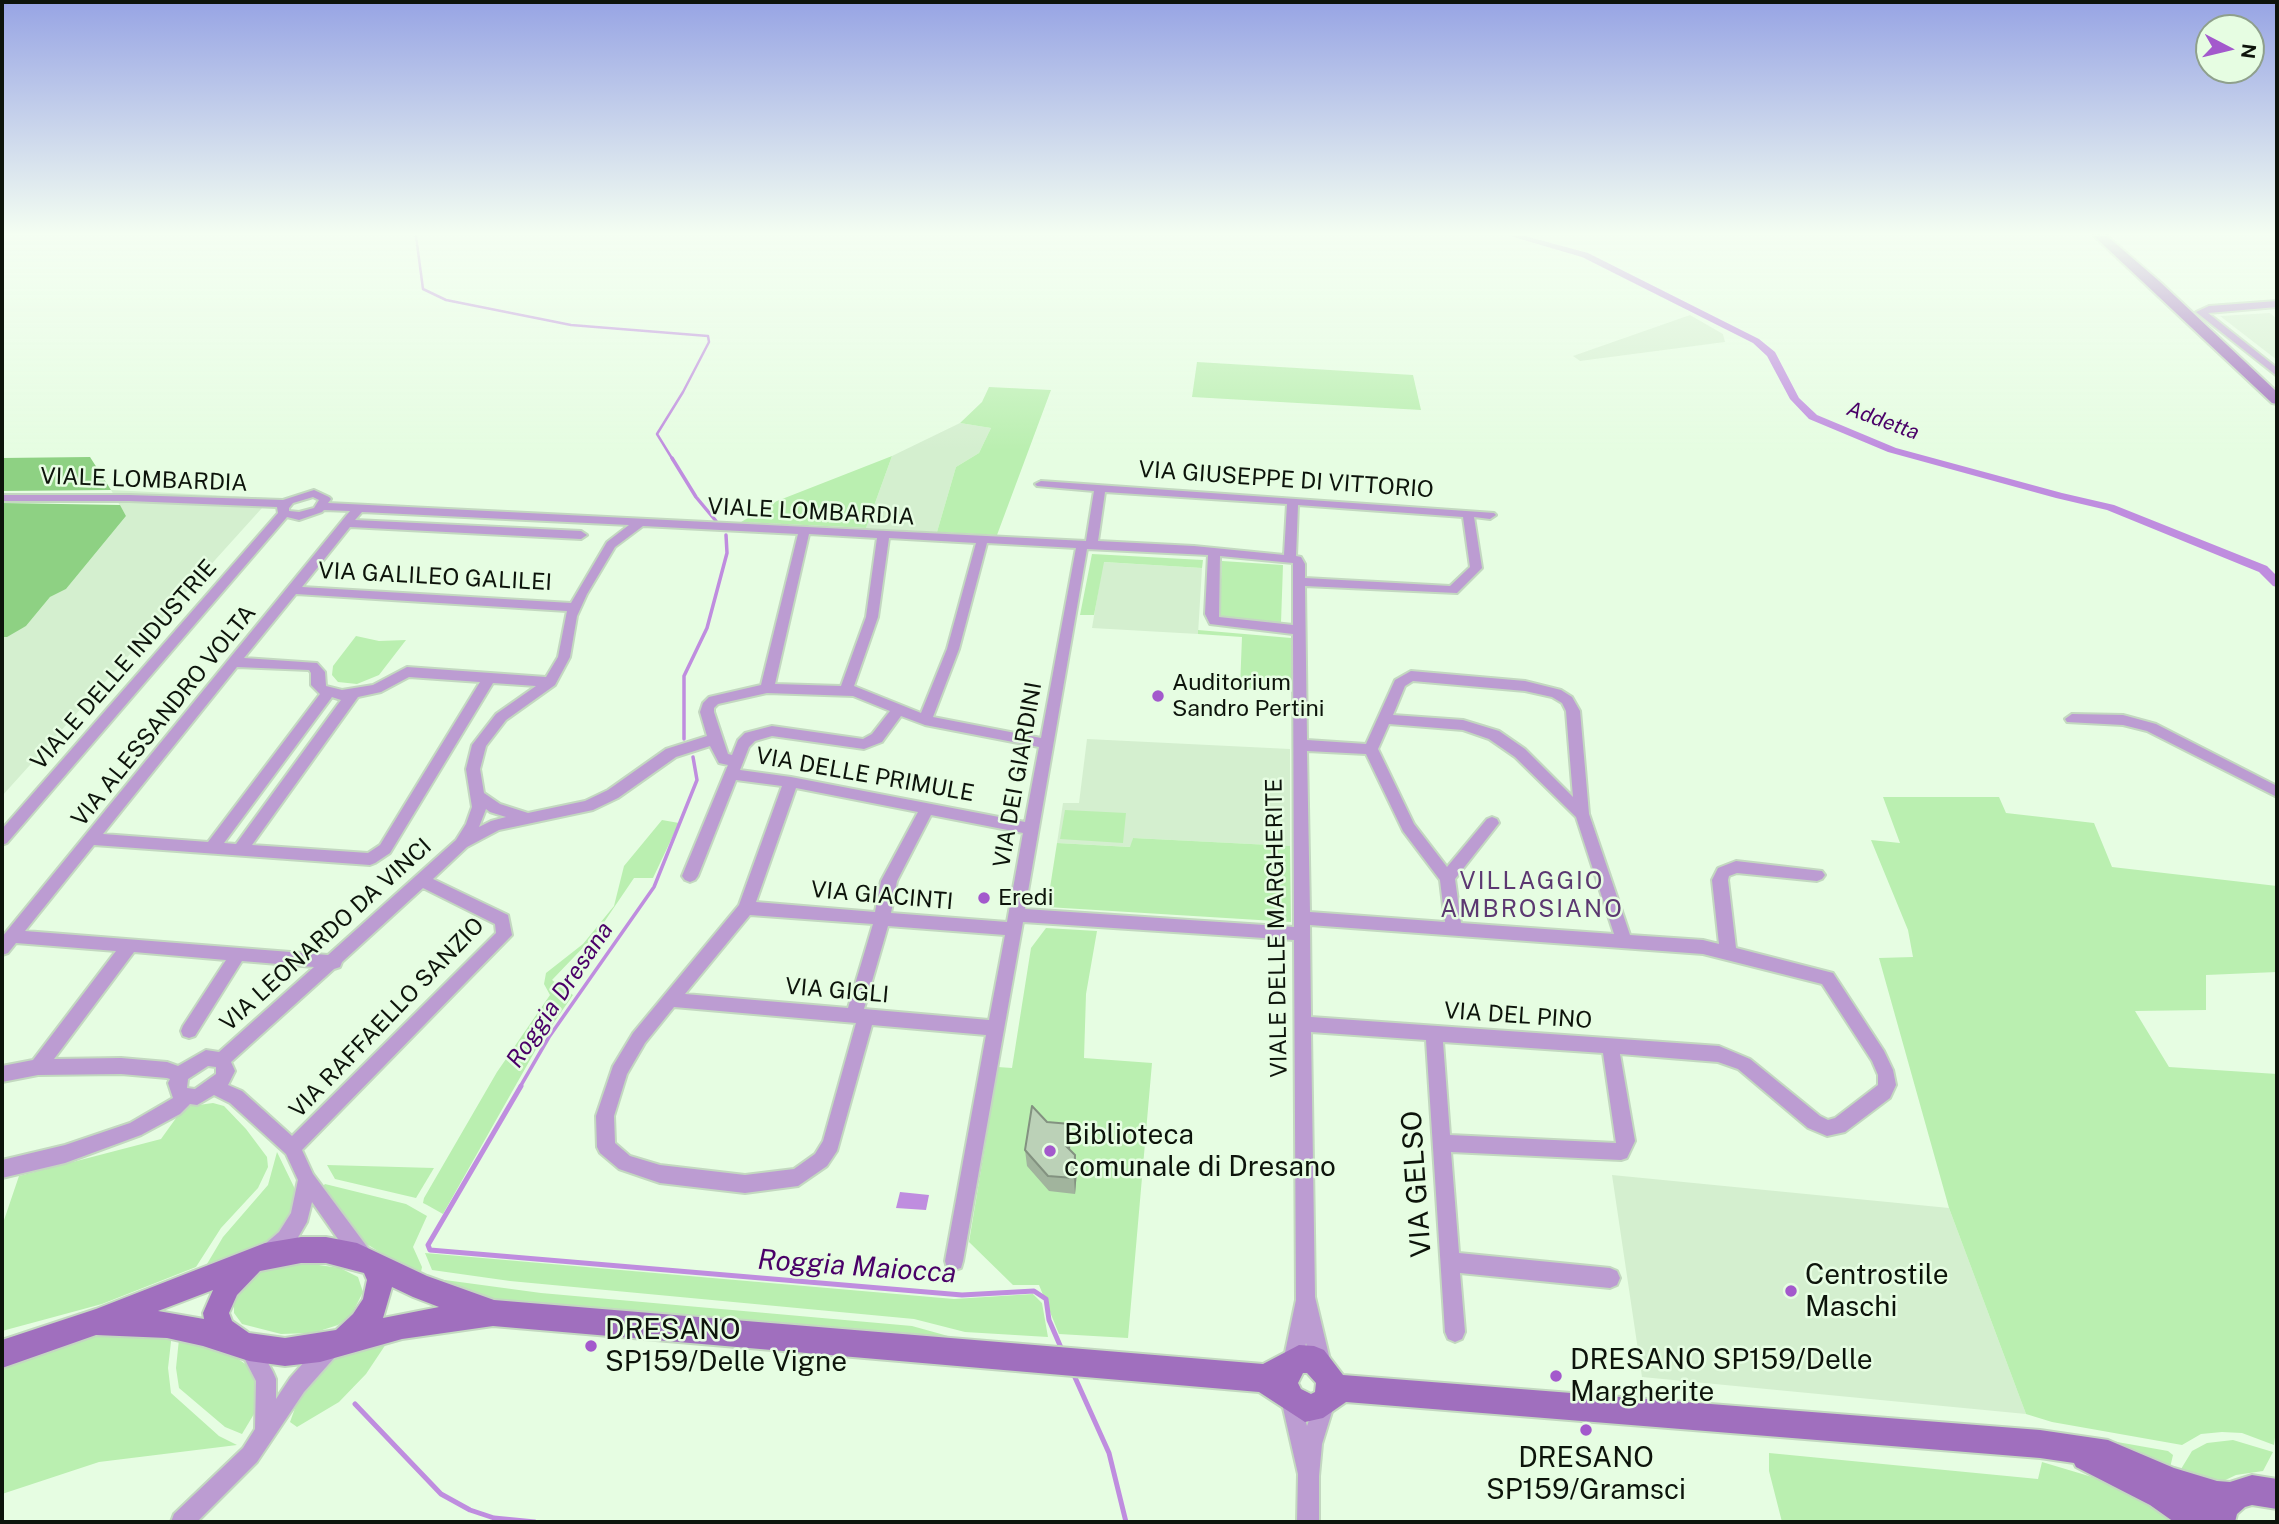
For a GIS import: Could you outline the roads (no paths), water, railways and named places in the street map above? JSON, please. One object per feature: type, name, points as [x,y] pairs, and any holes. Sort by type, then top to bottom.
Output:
[{"type":"street","points":[[2179,307],[2277,400]]},
{"type":"street","points":[[2239,307],[2201,312],[2277,373]]},
{"type":"street","name":"VIA GIUSEPPE DI VITTORIO","points":[[1041,484],[1490,515]]},
{"type":"street","points":[[1087,546],[1100,488]]},
{"type":"street","name":"VIALE LOMBARDIA","points":[[285,509],[295,497],[314,493],[323,496],[322,506]]},
{"type":"street","name":"VIALE LOMBARDIA","points":[[2,498],[130,498],[285,509],[299,516],[322,506],[1293,559]]},
{"type":"street","name":"VIALE DELLE MARGHERITE","points":[[1284,1380],[1305,1297],[1299,582],[1293,559],[1293,501]]},
{"type":"street","name":"VIALE DELLE INDUSTRIE","points":[[2,839],[285,509]]},
{"type":"street","name":"VIA ALESSANDRO VOLTA","points":[[7,942],[358,509]]},
{"type":"street","points":[[1299,582],[1453,590],[1476,568],[1468,513]]},
{"type":"street","name":"VIALE DELLE INDUSTRIE","points":[[251,551],[299,516]]},
{"type":"street","points":[[346,523],[581,535]]},
{"type":"street","name":"VIA LEONARDO DA VINCI","points":[[181,1075],[188,1067],[206,1058],[222,1060],[334,962],[461,844],[473,825],[478,796],[473,769],[483,739],[501,717],[550,682],[564,657],[575,607],[611,545],[615,523]]},
{"type":"street","name":"VIA LEONARDO DA VINCI","points":[[611,545],[638,524]]},
{"type":"street","points":[[767,688],[804,533]]},
{"type":"street","points":[[846,690],[872,617],[883,537]]},
{"type":"street","points":[[925,720],[953,649],[982,541]]},
{"type":"street","name":"VIA DEI GIARDINI","points":[[954,1261],[1047,744],[1087,546]]},
{"type":"street","points":[[1214,553],[1211,614],[1214,621],[1298,630]]},
{"type":"street","name":"VIA GALILEO GALILEI","points":[[293,590],[575,607]]},
{"type":"street","points":[[235,662],[312,666],[318,672],[318,685],[328,693],[352,695],[376,689],[407,672],[550,682]]},
{"type":"street","points":[[1371,749],[1400,683],[1414,676],[1529,687],[1556,693],[1567,700],[1572,709],[1582,814],[1625,941]]},
{"type":"street","points":[[90,839],[370,859],[385,849],[489,678]]},
{"type":"street","points":[[734,768],[720,756],[707,712],[709,704],[767,688],[846,690],[861,693],[925,720],[1047,744]]},
{"type":"street","points":[[212,848],[328,693]]},
{"type":"street","points":[[240,850],[352,695]]},
{"type":"street","name":"VIA DELLE PRIMULE","points":[[690,876],[747,739],[763,731],[868,744],[877,738],[898,710]]},
{"type":"street","points":[[1385,719],[1454,724],[1494,735],[1520,753],[1582,814]]},
{"type":"street","points":[[2072,719],[2123,720],[2151,727],[2277,792]]},
{"type":"street","name":"VIA LEONARDO DA VINCI","points":[[461,844],[496,825],[594,804],[613,794],[671,752],[715,739]]},
{"type":"street","points":[[1300,745],[1371,749]]},
{"type":"street","points":[[1371,749],[1409,827],[1447,877],[1454,929]]},
{"type":"street","name":"VIA DELLE PRIMULE","points":[[734,768],[791,782],[1032,829]]},
{"type":"street","points":[[791,782],[746,908],[673,1000],[639,1038],[619,1071],[606,1108],[605,1143],[615,1157],[643,1170],[729,1184],[788,1180],[805,1174],[821,1160],[836,1131],[889,881],[927,808]]},
{"type":"street","points":[[478,796],[501,811],[534,819]]},
{"type":"street","points":[[1447,877],[1492,823]]},
{"type":"street","points":[[1728,952],[1720,880],[1723,872],[1736,867],[1816,875]]},
{"type":"street","name":"VIA RAFFAELLO SANZIO","points":[[292,1148],[504,934],[502,920],[423,881]]},
{"type":"street","name":"VIA GIACINTI","points":[[746,908],[882,918],[1015,922],[1454,929],[1625,941],[1728,952],[1827,978],[1881,1062],[1887,1078],[1882,1093],[1839,1126],[1827,1128],[1814,1122],[1731,1057]]},
{"type":"street","points":[[7,942],[130,945],[334,962]]},
{"type":"street","points":[[38,1067],[130,945]]},
{"type":"street","points":[[189,1031],[239,953]]},
{"type":"street","name":"VIA GIGLI","points":[[673,1000],[996,1028]]},
{"type":"street","name":"VIA DEL PINO","points":[[1302,1024],[1713,1053],[1731,1057]]},
{"type":"street","name":"VIA GELSO","points":[[1434,1033],[1455,1332]]},
{"type":"street","points":[[1442,1143],[1613,1153],[1624,1149],[1626,1141],[1610,1046]]},
{"type":"street","name":"VIA LEONARDO DA VINCI","points":[[216,1087],[226,1071],[222,1060]]},
{"type":"street","points":[[2,1074],[38,1067],[121,1066],[167,1070],[181,1075],[177,1090],[185,1097],[197,1097],[216,1087],[236,1097],[292,1148],[307,1180],[380,1279],[376,1304],[360,1327],[337,1343],[306,1373],[264,1436],[242,1463],[182,1522]]},
{"type":"street","points":[[2,1170],[65,1154],[135,1129],[174,1108],[185,1097]]},
{"type":"street","points":[[264,1436],[268,1388],[264,1371],[243,1346],[220,1329],[216,1318],[219,1300],[239,1273],[286,1239],[296,1225],[305,1201],[307,1180]]},
{"type":"street","points":[[2,1354],[96,1322],[265,1256],[318,1250],[369,1263],[422,1289],[493,1313]]},
{"type":"street","points":[[1450,1262],[1610,1278]]},
{"type":"street","name":"VIALE DELLE MARGHERITE","points":[[1305,1297],[1330,1385]]},
{"type":"street","points":[[96,1322],[167,1325],[243,1346],[285,1352],[337,1343],[402,1326],[493,1313],[1284,1380],[1305,1408],[1313,1408],[1330,1385]]},
{"type":"street","points":[[1284,1380],[1307,1358],[1330,1385],[2059,1447],[2113,1456],[2200,1492],[2224,1497],[2261,1489]]},
{"type":"street","points":[[1284,1380],[1308,1476]]},
{"type":"street","points":[[1308,1522],[1308,1476],[1312,1444],[1330,1385]]},
{"type":"street","points":[[2059,1447],[2146,1488],[2199,1522]]},
{"type":"street","points":[[2220,1522],[2225,1505],[2261,1489]]},
{"type":"waterway","name":"Roggia Dresana","points":[[482,307],[571,325],[708,336],[709,342],[683,392],[657,434],[673,460]]},
{"type":"waterway","name":"Addetta","points":[[1689,307],[1756,341],[1771,354],[1795,399],[1813,417],[1892,450],[2110,507],[2263,569],[2277,583]]},
{"type":"waterway","name":"Roggia Dresana","points":[[672,458],[696,497],[716,521]]},
{"type":"waterway","name":"Roggia Dresana","points":[[684,739],[684,676],[707,628],[727,553],[726,535]]},
{"type":"waterway","name":"Roggia Dresana","points":[[520,1087],[549,1037],[654,887],[697,780],[693,757]]},
{"type":"waterway","name":"Roggia Maiocca","points":[[521,1086],[428,1245],[430,1250],[962,1295],[1034,1291],[1046,1299],[1049,1320],[1062,1350]]},
{"type":"waterway","name":"Roggia Maiocca","points":[[1073,1373],[1109,1453],[1126,1522]]},
{"type":"waterway","name":"Roggia Dresana","points":[[355,1404],[441,1494],[470,1510],[494,1518],[535,1522]]},
{"type":"place","name":"Auditorium Sandro Pertini","points":[[1158,696]]},
{"type":"place","name":"Eredi","points":[[984,898]]},
{"type":"place","name":"Biblioteca comunale di Dresano","points":[[1050,1151]]},
{"type":"place","name":"Centrostile Maschi","points":[[1791,1291]]},
{"type":"place","name":"DRESANO SP159/Delle Vigne","points":[[591,1346]]},
{"type":"place","name":"DRESANO SP159/Delle Margherite","points":[[1556,1376]]},
{"type":"place","name":"DRESANO SP159/Gramsci","points":[[1586,1430]]},
{"type":"district","name":"VILLAGGIO AMBROSIANO","points":[[1532,896]]}]
